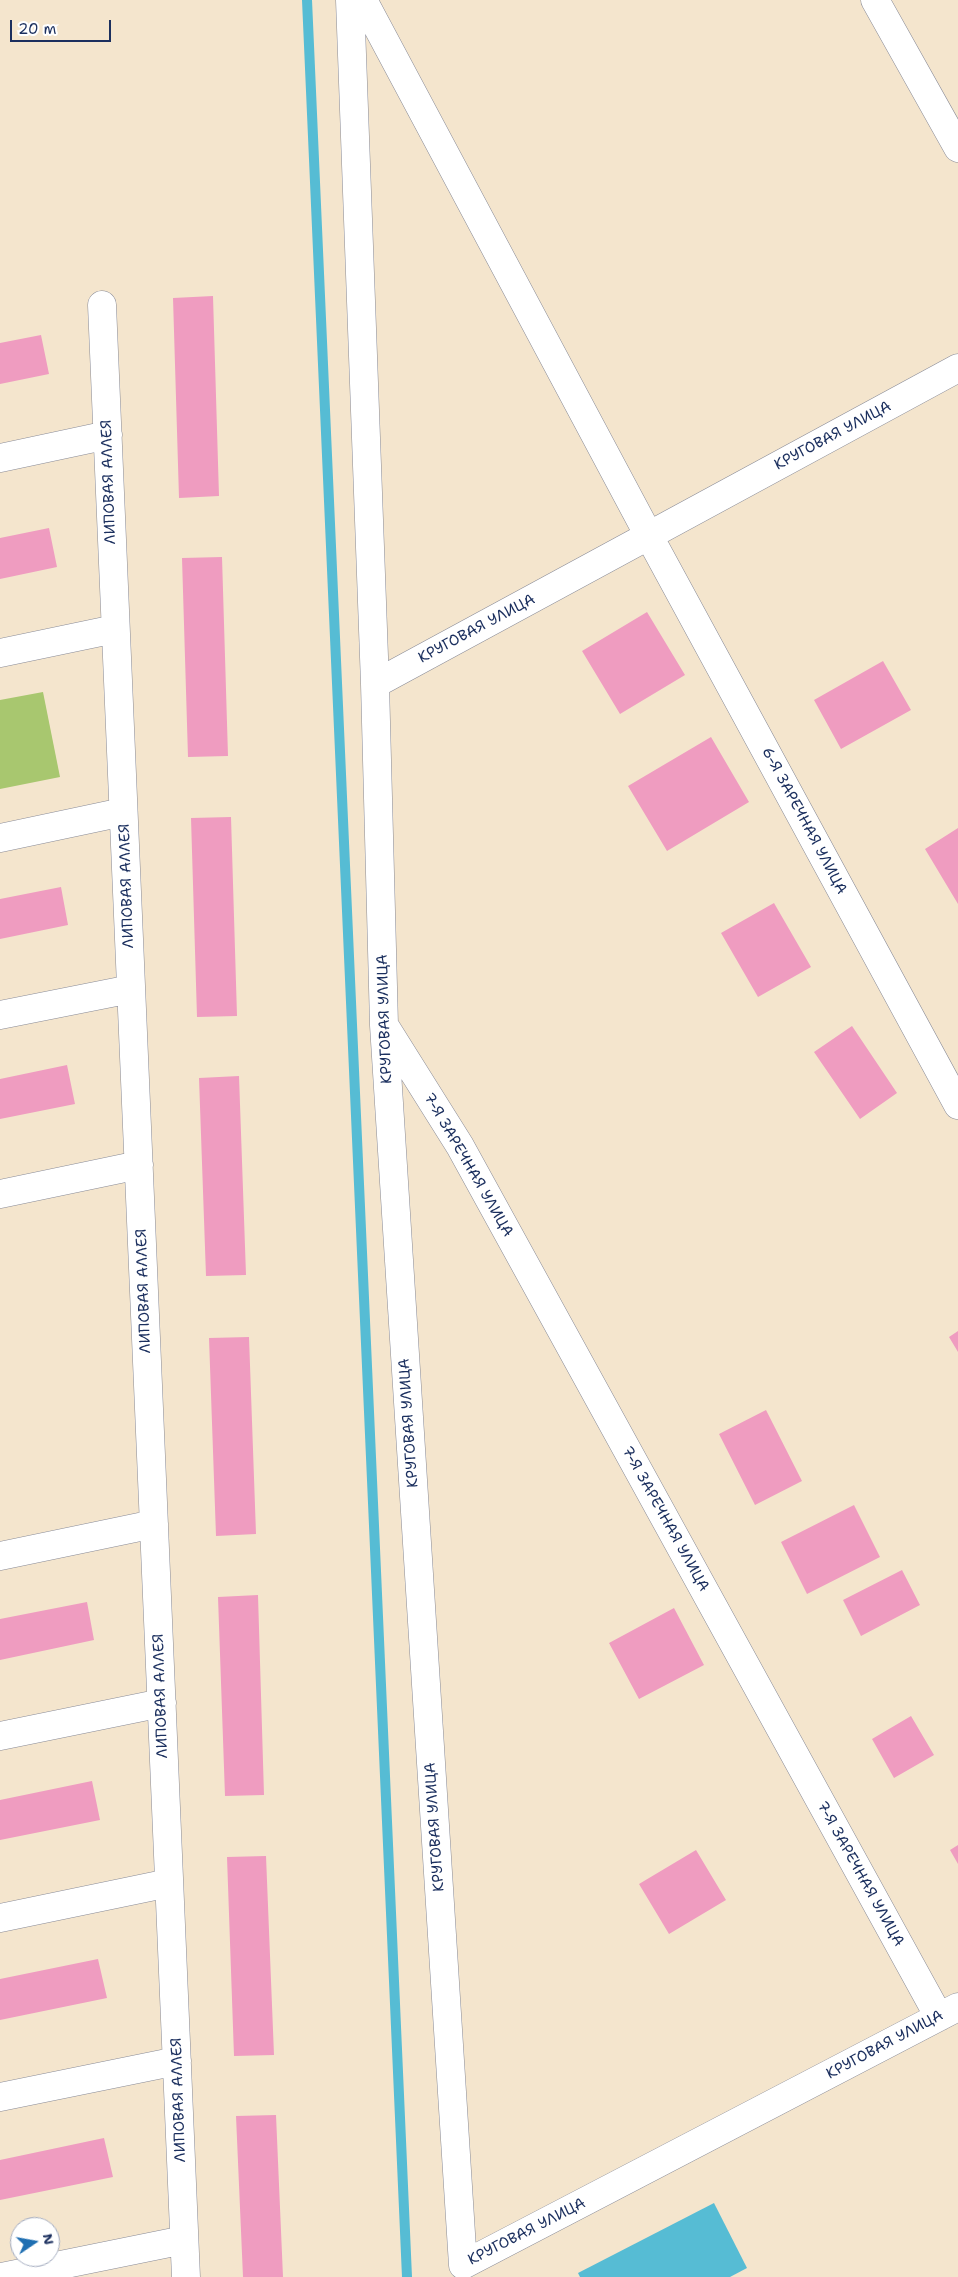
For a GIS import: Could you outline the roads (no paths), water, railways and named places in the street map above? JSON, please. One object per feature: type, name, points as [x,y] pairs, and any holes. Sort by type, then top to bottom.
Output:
[{"type":"street","points":[[350,0],[375,684]]},
{"type":"street","name":"6-Я ЗАРЕЧНАЯ УЛИЦА","points":[[363,0],[649,536],[958,1105]]},
{"type":"street","points":[[875,0],[958,148]]},
{"type":"street","name":"ЛИПОВАЯ АЛЛЕЯ","points":[[102,305],[186,2277]]},
{"type":"street","name":"КРУГОВАЯ УЛИЦА","points":[[949,2012],[463,2266],[384,1025],[375,684],[958,368]]},
{"type":"street","points":[[0,458],[108,436]]},
{"type":"street","points":[[0,653],[116,629]]},
{"type":"street","points":[[0,838],[123,812]]},
{"type":"street","points":[[0,1015],[131,989]]},
{"type":"street","name":"7-Я ЗАРЕЧНАЯ УЛИЦА","points":[[384,1025],[460,1146],[949,2012]]},
{"type":"street","points":[[0,1194],[138,1165]]},
{"type":"street","points":[[0,1556],[154,1524]]},
{"type":"street","points":[[0,1736],[162,1703]]},
{"type":"street","points":[[0,1918],[169,1883]]},
{"type":"street","points":[[0,2097],[177,2061]]},
{"type":"street","points":[[2,2277],[184,2240]]},
{"type":"water","points":[[714,2203],[747,2268],[730,2277],[580,2277],[578,2273]]},
{"type":"waterway","points":[[307,0],[407,2277]]}]
